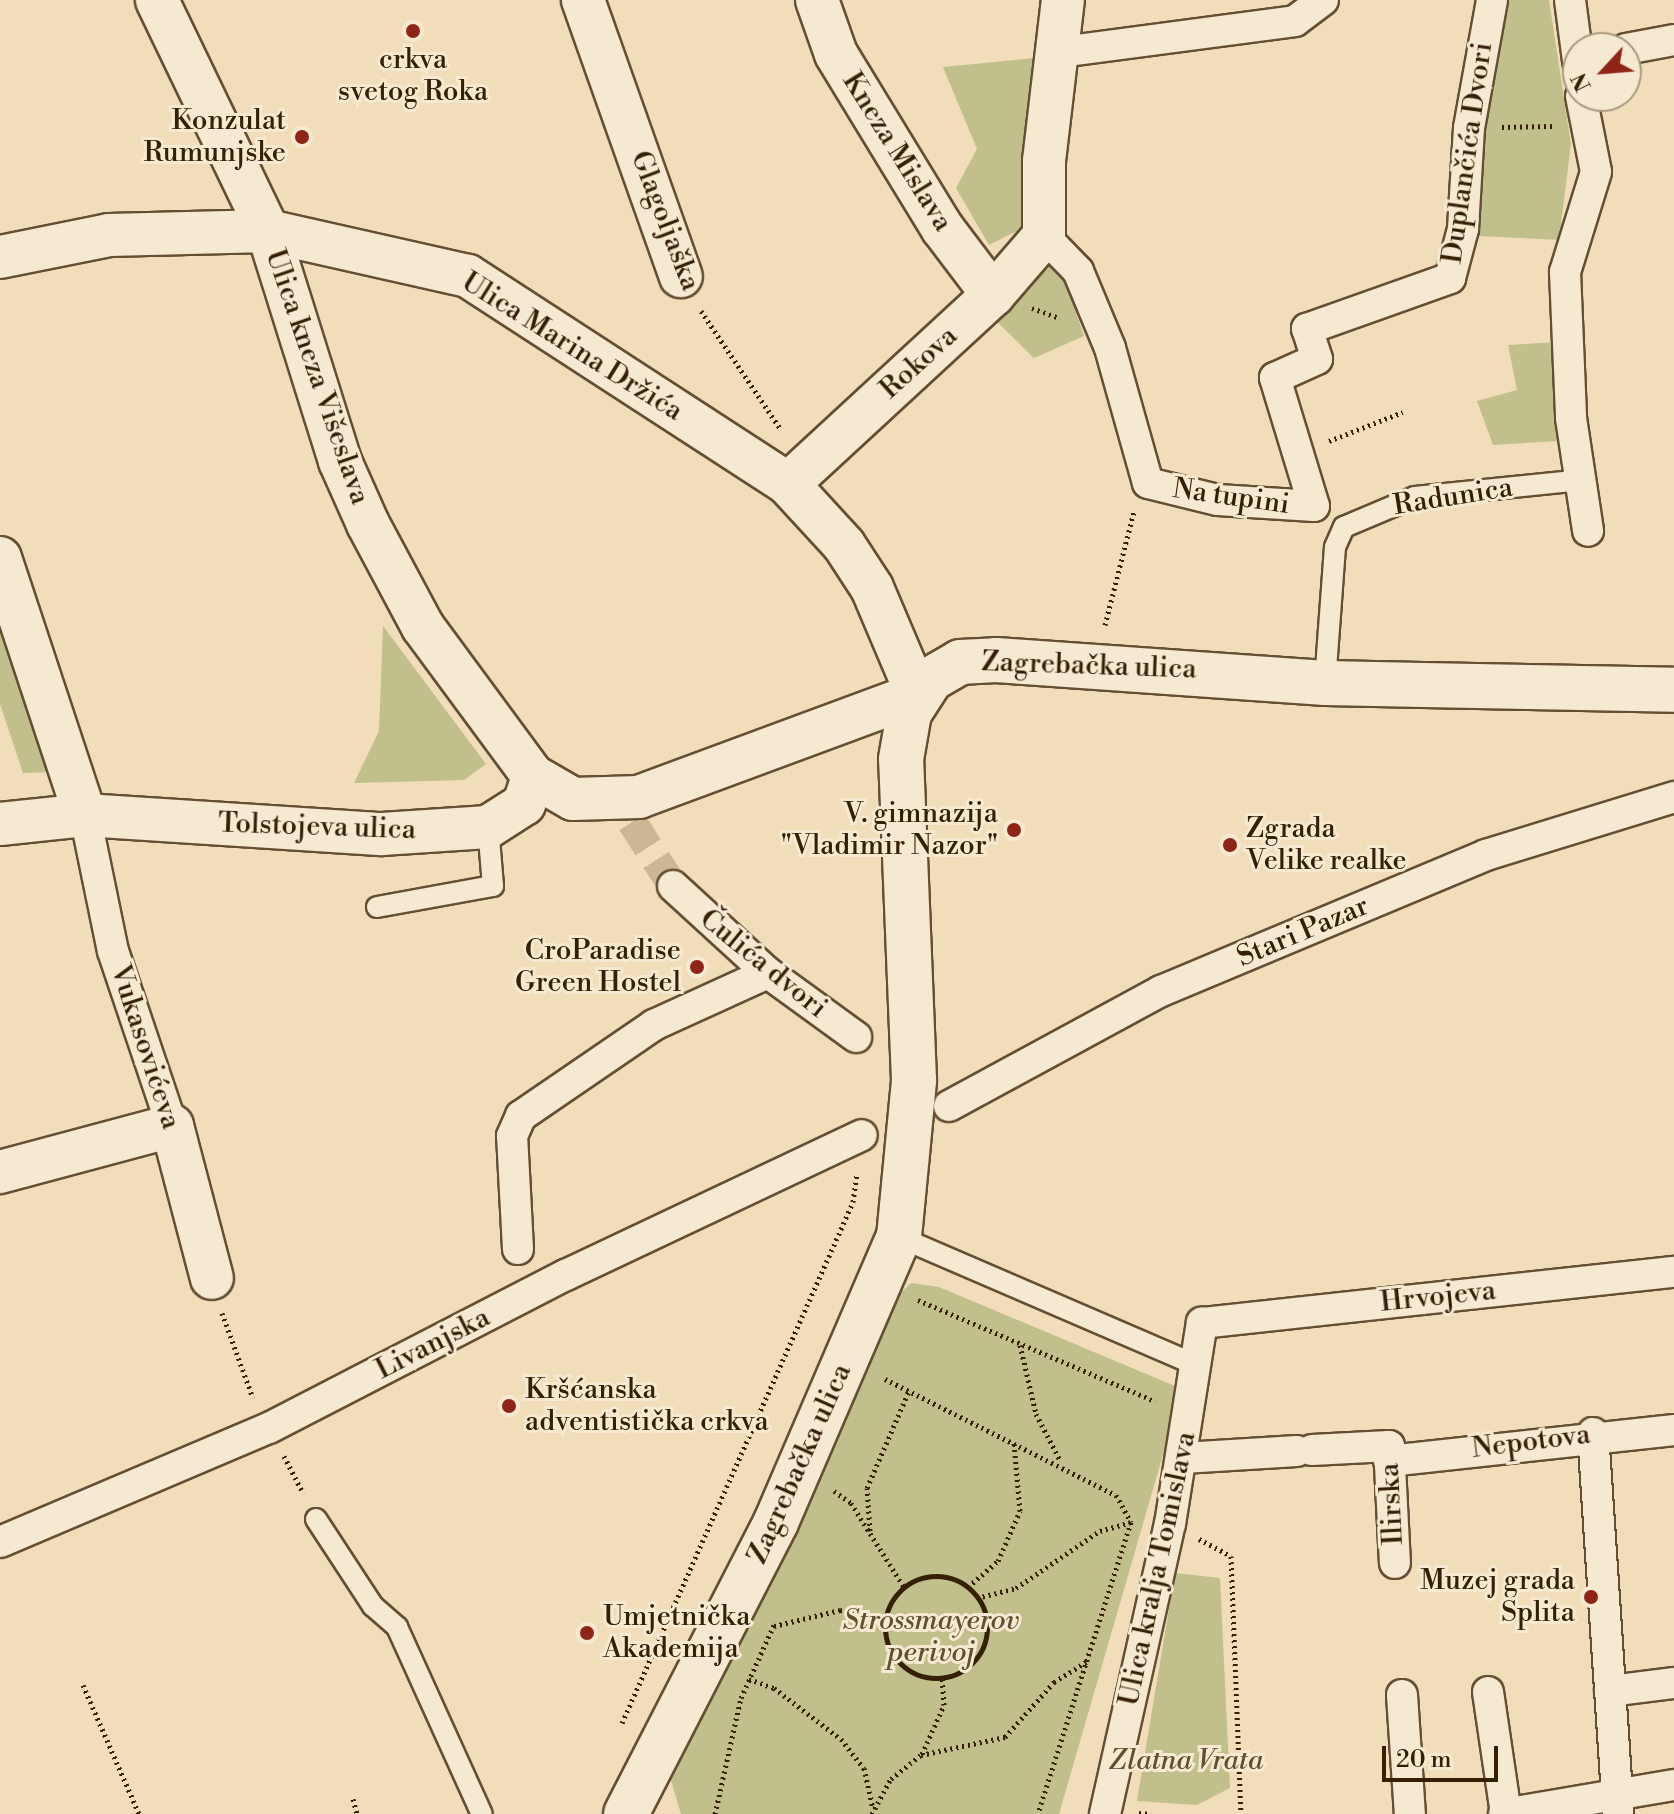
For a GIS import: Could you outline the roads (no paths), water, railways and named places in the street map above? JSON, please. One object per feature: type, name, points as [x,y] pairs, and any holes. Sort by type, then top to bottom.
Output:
[{"type":"street","name":"Ulica kneza Višeslava","points":[[157,0],[268,231],[340,461],[368,524],[423,627],[533,776]]},
{"type":"street","name":"Glagoljaška","points":[[583,0],[681,276]]},
{"type":"street","name":"Kneza Mislava","points":[[817,0],[836,54],[943,229],[993,295]]},
{"type":"street","points":[[1044,236],[1044,161],[1061,52],[1063,0]]},
{"type":"street","points":[[1061,52],[1295,21],[1323,0]]},
{"type":"street","name":"Duplančića Dvori","points":[[1314,506],[1275,378],[1317,359],[1307,329],[1450,278],[1463,229],[1469,128],[1492,0]]},
{"type":"street","points":[[1570,0],[1574,32]]},
{"type":"street","points":[[1642,46],[1674,40]]},
{"type":"street","points":[[1584,112],[1596,172],[1565,272],[1581,480],[1588,531]]},
{"type":"street","name":"Ulica Marina Držića","points":[[0,257],[109,235],[268,231],[468,276],[798,474],[872,588],[917,694]]},
{"type":"street","name":"Rokova","points":[[798,474],[993,295],[1044,236]]},
{"type":"street","name":"Na tupini","points":[[1044,236],[1078,271],[1103,332],[1148,483],[1218,500],[1314,506]]},
{"type":"street","points":[[0,558],[85,815]]},
{"type":"street","name":"Zagrebačka ulica","points":[[626,1814],[915,1244],[914,1080],[901,759],[917,694],[945,669],[980,659],[1325,683],[1674,690]]},
{"type":"street","points":[[533,776],[573,799],[627,812],[917,694]]},
{"type":"street","name":"Tolstojeva ulica","points":[[0,824],[85,815],[382,834],[488,827],[524,804],[533,776]]},
{"type":"street","name":"Stari Pazar","points":[[949,1106],[1161,991],[1486,855],[1674,797]]},
{"type":"street","name":"Vukasovićeva","points":[[85,815],[113,951],[172,1126],[212,1278]]},
{"type":"street","name":"Čulića dvori","points":[[673,886],[768,973],[856,1037]]},
{"type":"street","points":[[518,1249],[512,1136],[521,1116],[654,1025],[768,973]]},
{"type":"street","points":[[0,1172],[172,1126]]},
{"type":"street","name":"Livanjska","points":[[0,1542],[269,1428],[566,1275],[862,1135]]},
{"type":"street","name":"Hrvojeva","points":[[1202,1323],[1674,1272]]},
{"type":"street","name":"Ulica kralja Tomislava","points":[[1105,1814],[1183,1458],[1202,1323]]},
{"type":"street","name":"Nepotova","points":[[1183,1458],[1305,1451],[1389,1453],[1593,1433],[1674,1430]]},
{"type":"street","points":[[1593,1433],[1618,1803]]},
{"type":"street","name":"Ilirska","points":[[1389,1453],[1395,1563]]},
{"type":"street","points":[[1610,1691],[1674,1683]]},
{"type":"street","points":[[1488,1692],[1505,1814],[1618,1803],[1674,1785]]},
{"type":"street","points":[[1402,1695],[1410,1814]]},
{"type":"lane","name":"Radunica","points":[[1325,683],[1335,547],[1344,527],[1415,497],[1581,480]]},
{"type":"lane","points":[[377,907],[493,886],[488,827]]},
{"type":"lane","points":[[915,1244],[1196,1365]]},
{"type":"lane","points":[[316,1519],[373,1606],[397,1627],[482,1814]]},
{"type":"tunnel","points":[[632,822],[673,886]]},
{"type":"place","name":"crkva svetog Roka","points":[[413,31]]},
{"type":"place","name":"Konzulat Rumunjske","points":[[302,137]]},
{"type":"place","name":"V. gimnazija \"Vladimir Nazor\"","points":[[1014,830]]},
{"type":"place","name":"Zgrada Velike realke","points":[[1230,845]]},
{"type":"place","name":"CroParadise Green Hostel","points":[[697,967]]},
{"type":"place","name":"Kršćanska adventistička crkva","points":[[509,1406]]},
{"type":"place","name":"Muzej grada Splita","points":[[1591,1597]]},
{"type":"place","name":"Umjetnička Akademija","points":[[587,1633]]},
{"type":"park label","name":"Strossmayerov perivoj","points":[[931,1637]]},
{"type":"park label","name":"Zlatna Vrata","points":[[1186,1761]]}]
